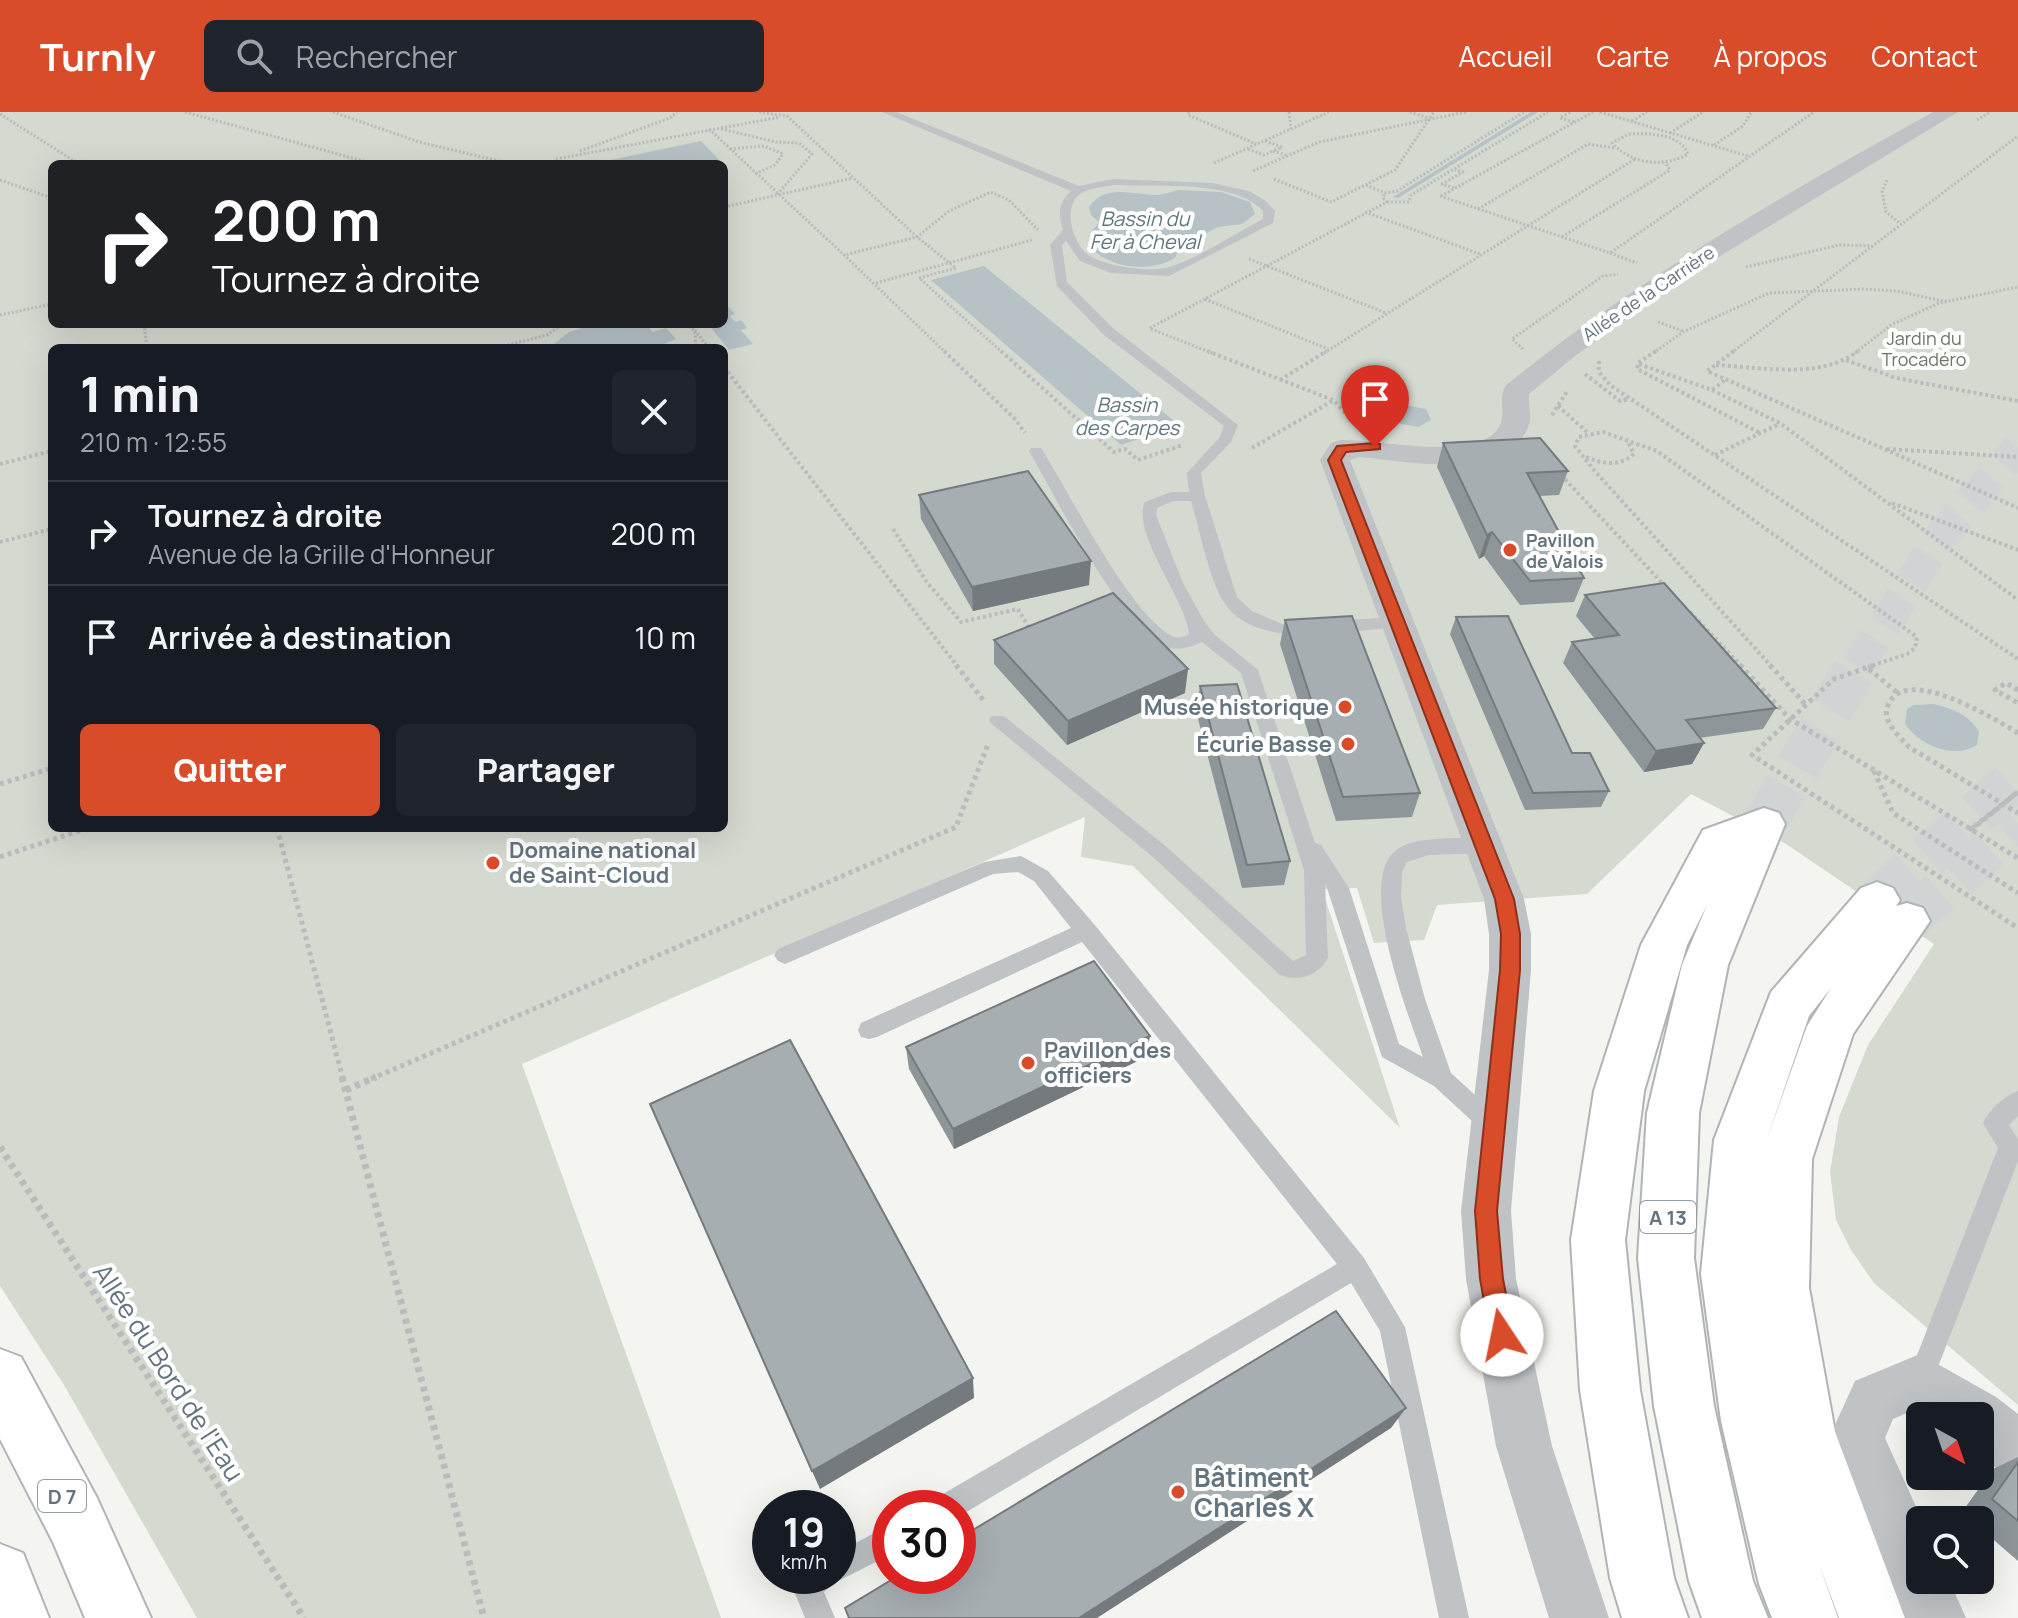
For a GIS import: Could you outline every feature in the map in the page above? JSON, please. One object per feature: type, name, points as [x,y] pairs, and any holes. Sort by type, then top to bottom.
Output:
[{"type":"main road","name":"A 13","points":[[1655,1618],[1642,1578],[1610,1390],[1598,1240],[1619,1091],[1664,945],[1718,842],[1764,824],[1705,965],[1673,1113],[1666,1258],[1684,1406],[1721,1581],[1735,1618]]},
{"type":"main road","points":[[1805,1618],[1791,1584],[1751,1421],[1729,1274],[1740,1140],[1788,1006],[1892,910],[1831,1026],[1786,1159],[1781,1288],[1805,1432],[1872,1618]]},
{"type":"main road","name":"D 7","points":[[0,1378],[75,1520],[118,1618]]},
{"type":"main road","points":[[0,1576],[16,1618]]},
{"type":"street","name":"Allée de la Carrière","points":[[1397,622],[1335,460],[1341,449],[1375,447],[1437,455],[1490,450],[1510,434],[1517,413],[1516,391],[1547,364],[1678,270],[1948,112]]},
{"type":"street","points":[[1397,622],[1504,899],[1510,934],[1510,970],[1486,1211],[1491,1279],[1524,1446],[1579,1618]]},
{"type":"street","points":[[1936,1618],[1857,1438],[1874,1400],[1920,1381],[1954,1402]]},
{"type":"street","points":[[1994,1430],[2018,1450]]},
{"type":"lane","points":[[887,112],[1078,190]]},
{"type":"lane","points":[[1113,182],[1212,186],[1245,193],[1262,203],[1269,211],[1269,221],[1169,272],[1115,270],[1084,258],[1073,245],[1064,216],[1067,201],[1078,190],[1113,182]]},
{"type":"lane","points":[[1068,231],[1056,245],[1061,283],[1109,332],[1231,425],[1223,444],[1207,456],[1194,473],[1197,496],[1229,598],[1250,619],[1282,629],[1397,622]]},
{"type":"lane","points":[[1036,451],[1148,627],[1168,641],[1179,644],[1198,637],[1197,623]]},
{"type":"lane","points":[[998,720],[1161,853],[1288,969],[1301,970],[1317,958],[1314,870],[1249,670],[1208,638],[1197,623],[1175,583],[1148,515],[1150,505],[1160,500],[1197,496]]},
{"type":"lane","points":[[1303,835],[1339,888],[1390,1050],[1442,1079],[1493,1126]]},
{"type":"lane","points":[[1442,1079],[1416,1006],[1394,924],[1388,878],[1392,865],[1402,856],[1417,850],[1484,846]]},
{"type":"lane","points":[[785,955],[991,867],[1012,863],[1035,870],[1087,930],[1355,1267],[1392,1327],[1454,1618]]},
{"type":"lane","points":[[869,1030],[1087,930]]},
{"type":"lane","points":[[1920,1381],[2014,1148],[1995,1123],[2018,1101]]},
{"type":"lane","points":[[976,1490],[1355,1267]]},
{"type":"lane","points":[[810,1594],[820,1618]]},
{"type":"path","points":[[185,112],[359,160]]},
{"type":"path","points":[[333,112],[419,142],[495,160]]},
{"type":"path","points":[[556,159],[670,118],[677,112]]},
{"type":"path","points":[[759,112],[787,116],[917,237],[956,268],[919,278],[1114,452],[1125,449],[1138,460],[1196,440]]},
{"type":"path","points":[[1189,112],[1188,115],[1257,144]]},
{"type":"path","points":[[1289,112],[1291,129]]},
{"type":"path","points":[[1166,185],[1329,112]]},
{"type":"path","points":[[1410,112],[1429,118]]},
{"type":"path","points":[[1434,112],[1429,118],[1395,170],[1331,202],[1253,171],[1319,142],[1429,118],[1466,112]]},
{"type":"path","points":[[1366,185],[1385,193],[1397,191],[1524,112]]},
{"type":"path","points":[[1240,445],[1253,449],[1333,400],[1150,328],[1364,212],[1387,202],[1409,202],[1411,195],[1548,112]]},
{"type":"path","points":[[1570,112],[1560,118],[1574,122]]},
{"type":"path","points":[[1545,426],[1569,390],[1541,357],[1517,347],[1512,339],[1603,276],[1614,276],[1638,262],[1440,196],[1593,112]]},
{"type":"path","points":[[1600,112],[1749,156]]},
{"type":"path","points":[[1632,121],[1647,112]]},
{"type":"path","points":[[1664,136],[1703,112]]},
{"type":"path","points":[[1713,145],[1743,126],[1751,112]]},
{"type":"path","points":[[1610,253],[1814,112]]},
{"type":"path","points":[[0,114],[73,160]]},
{"type":"path","points":[[556,159],[787,116]]},
{"type":"path","points":[[717,128],[776,142],[799,143],[812,154],[777,195]]},
{"type":"path","points":[[709,129],[777,195],[876,283],[1016,420],[1036,451]]},
{"type":"path","points":[[1478,209],[1588,144],[1615,148],[1635,159],[1676,161],[1688,154],[1683,145],[1664,136],[1640,133],[1620,136],[1612,143],[1615,148]]},
{"type":"path","points":[[2017,138],[1707,371],[2018,508]]},
{"type":"path","points":[[1248,148],[1264,155],[1282,147],[1265,141]]},
{"type":"path","points":[[729,149],[749,145],[768,147],[783,154],[768,170],[755,174]]},
{"type":"path","points":[[806,148],[819,145]]},
{"type":"path","points":[[1273,151],[1287,156]]},
{"type":"path","points":[[1280,380],[1635,159]]},
{"type":"path","points":[[1561,238],[1670,170],[1665,162]]},
{"type":"path","points":[[1893,169],[1882,191],[1886,212],[1901,224]]},
{"type":"path","points":[[1455,170],[1463,172],[1442,184],[1455,188]]},
{"type":"path","points":[[728,206],[853,178]]},
{"type":"path","points":[[0,180],[48,197]]},
{"type":"path","points":[[844,255],[917,237],[949,211],[991,192],[1009,200],[1044,237]]},
{"type":"path","points":[[1385,193],[1383,198],[1387,202]]},
{"type":"path","points":[[1364,212],[1484,252]]},
{"type":"path","points":[[876,283],[1025,242]]},
{"type":"path","points":[[1742,269],[1839,245],[1872,246]]},
{"type":"path","points":[[1249,259],[1386,313]]},
{"type":"path","points":[[1715,365],[1819,369],[1846,360],[1891,325],[1947,302],[2018,287]]},
{"type":"path","points":[[1760,433],[1637,369],[1638,363],[1683,332],[1769,293],[1815,289],[1897,291],[1947,302]]},
{"type":"path","points":[[1205,299],[1328,349]]},
{"type":"path","points":[[0,315],[48,305]]},
{"type":"path","points":[[1646,317],[1683,332]]},
{"type":"path","points":[[512,344],[547,335],[557,328]]},
{"type":"path","points":[[692,328],[706,344]]},
{"type":"path","points":[[695,331],[696,344]]},
{"type":"path","points":[[1600,354],[1599,372],[1602,378],[2018,659]]},
{"type":"path","points":[[1846,360],[1896,378],[2018,401]]},
{"type":"path","points":[[1638,363],[1712,390],[1780,423],[2018,600]]},
{"type":"path","points":[[1584,365],[1583,371],[1589,380],[1620,401],[1630,398]]},
{"type":"path","points":[[346,1090],[956,827],[998,720],[728,372]]},
{"type":"path","points":[[1712,390],[1726,379]]},
{"type":"path","points":[[1558,406],[1588,433]]},
{"type":"path","points":[[1715,455],[1780,423]]},
{"type":"path","points":[[1805,704],[1579,451],[1575,441],[1588,433],[1603,432],[1657,451],[1917,637],[1915,648],[1907,654],[1834,679],[1752,755],[2018,928]]},
{"type":"path","points":[[1585,456],[1605,463],[1624,462],[1634,454],[1624,439]]},
{"type":"path","points":[[1883,448],[2018,457]]},
{"type":"path","points":[[0,464],[48,452]]},
{"type":"path","points":[[1555,469],[1673,594]]},
{"type":"path","points":[[1884,500],[2018,550]]},
{"type":"path","points":[[893,529],[926,581],[961,622],[1018,609],[1028,631],[1043,627]]},
{"type":"path","points":[[0,542],[48,530]]},
{"type":"path","points":[[1683,605],[1790,719],[2018,858]]},
{"type":"path","points":[[1868,668],[1899,694]]},
{"type":"path","points":[[2018,690],[2006,683],[1995,690],[2018,703]]},
{"type":"path","points":[[2018,733],[1948,696],[1929,691],[1899,694],[1888,700],[1883,709],[1885,722],[1909,747],[2018,813]]},
{"type":"path","points":[[0,784],[48,769]]},
{"type":"path","points":[[1873,770],[1893,813],[2018,893]]},
{"type":"path","points":[[1971,829],[2018,792]]},
{"type":"path","points":[[1971,829],[2018,792]]},
{"type":"path","points":[[0,857],[76,832]]},
{"type":"path","points":[[278,832],[484,1618]]},
{"type":"path","name":"Allée du Bord de l'Eau","points":[[0,1147],[304,1618]]},
{"type":"green space","name":"Domaine national de Saint-Cloud","points":[[0,112],[2018,112],[2018,1405],[1874,1283],[1851,1250],[1836,1220],[1830,1172],[1839,1117],[1868,1045],[1934,944],[1786,844],[1691,794],[1587,894],[1437,905],[1424,940],[1374,943],[1357,888],[1322,889],[1400,1128],[1133,866],[1081,857],[1085,817],[522,1064],[721,1618],[197,1618],[64,1385],[0,1286]]},
{"type":"water","points":[[701,141],[719,160],[610,160]]},
{"type":"water","name":"Bassin du Fer à Cheval","points":[[1178,190],[1221,192],[1250,202],[1255,214],[1242,224],[1218,227],[1179,248],[1175,258],[1154,266],[1118,264],[1089,245],[1095,234],[1091,232],[1099,222],[1091,215],[1089,207],[1096,199],[1112,192],[1159,195]]},
{"type":"water","name":"Bassin des Carpes","points":[[984,266],[1179,425],[1121,445],[931,280]]},
{"type":"water","points":[[728,307],[735,314],[730,316],[735,322],[741,320],[747,328],[741,330],[753,344],[729,350],[728,344],[724,344],[711,328],[728,328]]},
{"type":"water","points":[[582,328],[649,328],[653,332],[666,328],[676,339],[664,344],[554,344],[569,332]]},
{"type":"water","points":[[1399,404],[1426,409],[1431,420],[1418,427],[1397,423],[1388,413]]},
{"type":"water","points":[[1933,704],[1953,710],[1970,721],[1979,732],[1977,745],[1958,751],[1948,750],[1928,744],[1911,732],[1905,724],[1907,709],[1914,705]]},
{"type":"building","points":[[1540,438],[1568,471],[1527,473],[1584,578],[1530,581],[1492,532],[1487,535],[1443,443]]},
{"type":"building","points":[[1028,471],[1091,561],[972,587],[919,495]]},
{"type":"building","points":[[1664,583],[1776,708],[1686,720],[1704,743],[1656,751],[1572,642],[1619,635],[1585,595]]},
{"type":"building","points":[[1113,593],[1188,669],[1068,721],[994,640]]},
{"type":"building","name":"Écurie Basse","points":[[1352,616],[1420,793],[1343,797],[1285,620]]},
{"type":"building","points":[[1508,616],[1572,753],[1590,753],[1609,791],[1533,793],[1456,617]]},
{"type":"building","points":[[1237,684],[1290,861],[1247,865],[1200,686]]},
{"type":"building","name":"Pavillon des officiers","points":[[1094,961],[1150,1036],[953,1129],[906,1047]]},
{"type":"building","points":[[790,1040],[973,1378],[812,1471],[650,1104]]},
{"type":"building","name":"Bâtiment Charles X","points":[[1336,1311],[1406,1408],[1079,1618],[849,1618],[845,1608],[872,1592],[976,1594],[976,1528]]},
{"type":"building","points":[[2018,1462],[2018,1521],[1992,1499]]},
{"type":"waterway","points":[[1396,197],[1535,112]]},
{"type":"tunnel","points":[[1857,667],[1943,533],[2018,448]]},
{"type":"tunnel","points":[[1764,824],[1858,665]]},
{"type":"tunnel","points":[[1877,900],[2018,777]]},
{"type":"tunnel","points":[[1907,921],[2018,823]]},
{"type":"place","name":"Pavillon de Valois","points":[[1510,550]]},
{"type":"place","name":"Musée historique","points":[[1345,707]]},
{"type":"place","name":"Écurie Basse","points":[[1348,744]]},
{"type":"place","name":"Domaine national de Saint-Cloud","points":[[493,863]]},
{"type":"place","name":"Pavillon des officiers","points":[[1028,1063]]},
{"type":"place","name":"Bâtiment Charles X","points":[[1178,1492]]},
{"type":"route","points":[[1375,447],[1341,449],[1335,460],[1504,899],[1510,934],[1510,970],[1486,1211],[1491,1279],[1502,1335]]},
{"type":"park label","name":"Jardin du Trocadéro","points":[[1924,348]]}]
